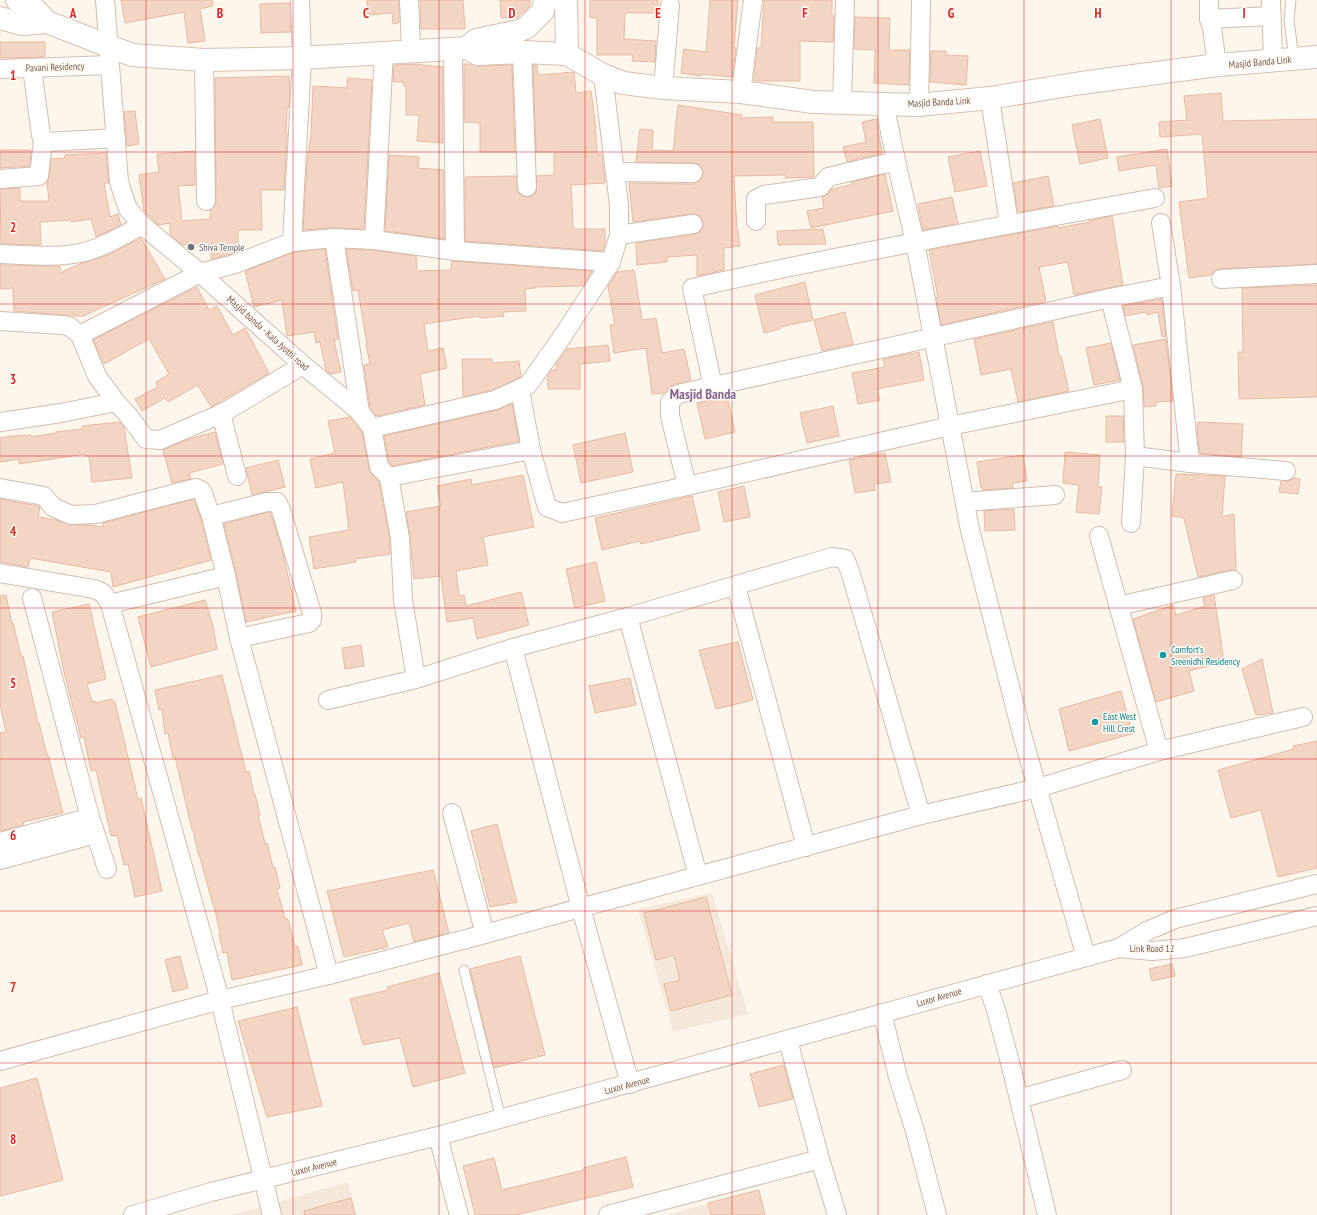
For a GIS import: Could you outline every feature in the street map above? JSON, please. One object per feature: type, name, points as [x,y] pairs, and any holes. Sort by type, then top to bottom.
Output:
[{"type":"main road","points":[[18,0],[29,3],[47,22],[109,55],[132,55],[204,60],[335,57],[411,50],[460,48],[478,54],[522,52],[567,54],[566,0]]},
{"type":"main road","points":[[460,48],[476,40],[519,31],[527,27],[543,11],[546,0]]},
{"type":"main road","points":[[0,18],[22,24],[47,22]]},
{"type":"main road","name":"Masjid Banda Link","points":[[567,54],[603,75],[623,83],[663,88],[741,92],[813,102],[919,104],[990,98],[1081,83],[1217,65],[1317,57]]},
{"type":"street","name":"Masjid banda - Kala Jyothi road","points":[[105,0],[119,182],[128,209],[142,225],[200,273],[302,365],[360,412],[372,428],[379,467],[389,477],[400,538],[403,600],[416,679]]},
{"type":"street","points":[[292,242],[302,58],[300,0]]},
{"type":"street","points":[[409,0],[411,50]]},
{"type":"street","points":[[741,92],[753,0]]},
{"type":"street","points":[[1209,0],[1209,19],[1212,28],[1217,65]]},
{"type":"street","points":[[842,102],[844,2]]},
{"type":"street","points":[[919,104],[921,2]]},
{"type":"street","points":[[663,88],[670,5]]},
{"type":"street","points":[[1209,19],[1271,8],[1273,61]]},
{"type":"street","points":[[456,251],[460,48]]},
{"type":"street","points":[[374,240],[384,52]]},
{"type":"street","points":[[522,52],[528,187]]},
{"type":"street","name":"Pavani Residency","points":[[0,69],[32,68],[109,55]]},
{"type":"street","points":[[204,60],[206,201]]},
{"type":"street","points":[[0,179],[39,176],[43,140],[41,135],[32,68]]},
{"type":"street","points":[[372,428],[495,400],[528,385],[612,262],[620,234],[619,205],[603,75]]},
{"type":"street","points":[[990,98],[1009,224]]},
{"type":"street","points":[[884,103],[915,242],[932,338],[970,530],[1021,730],[1086,957]]},
{"type":"street","points":[[43,140],[48,142],[116,138]]},
{"type":"street","points":[[756,220],[756,198],[764,195],[820,187],[828,177],[896,161]]},
{"type":"street","points":[[615,172],[692,172]]},
{"type":"street","points":[[713,387],[692,288],[915,242],[1155,198]]},
{"type":"street","points":[[1161,223],[1171,286],[1190,463]]},
{"type":"street","points":[[620,234],[693,224]]},
{"type":"street","points":[[0,254],[60,256],[82,253],[107,243],[142,225]]},
{"type":"street","points":[[80,335],[200,273],[236,264],[292,242],[334,238],[374,240],[456,251],[612,262]]},
{"type":"street","points":[[334,238],[360,412]]},
{"type":"street","points":[[1221,279],[1317,274]]},
{"type":"street","points":[[687,486],[670,416],[670,402],[678,394],[1110,298],[1171,286]]},
{"type":"street","points":[[1110,298],[1133,389],[1135,456],[1131,523]]},
{"type":"street","points":[[0,322],[63,325],[70,327],[80,335],[97,376],[146,439],[160,440],[221,413],[302,365]]},
{"type":"street","points":[[520,389],[531,450],[547,507],[562,513],[950,426],[1133,389]]},
{"type":"street","points":[[0,422],[61,414],[116,402]]},
{"type":"street","points":[[221,413],[237,476]]},
{"type":"street","points":[[389,477],[531,450]]},
{"type":"street","points":[[1135,456],[1190,463],[1286,471]]},
{"type":"street","points":[[0,488],[44,496],[53,507],[71,515],[96,514],[196,488],[202,491],[211,516],[239,638],[329,975]]},
{"type":"street","points":[[965,502],[1055,495]]},
{"type":"street","points":[[211,516],[267,502],[277,502],[281,510],[312,613],[312,620],[309,624],[239,638]]},
{"type":"street","points":[[1099,536],[1159,752]]},
{"type":"street","points":[[328,700],[416,679],[513,648],[628,617],[832,557],[845,559],[850,570],[921,815]]},
{"type":"street","points":[[0,573],[94,589],[103,593],[110,604],[220,1000],[272,1215]]},
{"type":"street","points":[[110,604],[226,576]]},
{"type":"street","points":[[1118,606],[1233,580]]},
{"type":"street","points":[[736,586],[806,847]]},
{"type":"street","points":[[32,598],[93,825],[107,869]]},
{"type":"street","points":[[628,617],[698,876]]},
{"type":"street","points":[[513,648],[581,908],[630,1084]]},
{"type":"street","points":[[0,1061],[220,1000],[329,975],[485,934],[921,815],[1038,788],[1159,752],[1303,717]]},
{"type":"street","points":[[452,814],[485,934]]},
{"type":"street","points":[[0,842],[81,820],[93,825]]},
{"type":"street","points":[[0,860],[88,836],[93,825]]},
{"type":"street","name":"Link Road 12","points":[[1119,948],[1147,931],[1175,919],[1317,884]]},
{"type":"street","name":"Link Road 12","points":[[1119,948],[1152,950],[1184,948],[1317,916]]},
{"type":"street","name":"Luxor Avenue","points":[[133,1215],[177,1209],[263,1180],[501,1119],[1119,948]]},
{"type":"street","points":[[987,984],[996,1010],[1047,1215]]},
{"type":"street","points":[[882,1013],[898,1077],[915,1131],[937,1215]]},
{"type":"street","points":[[788,1040],[820,1159],[837,1215]]},
{"type":"street","points":[[1019,1099],[1122,1070]]},
{"type":"street","points":[[438,1136],[459,1215]]},
{"type":"street","points":[[608,1215],[820,1159]]},
{"type":"lane","points":[[1291,0],[1289,20],[1294,59]]},
{"type":"lane","points":[[464,970],[501,1119]]},
{"type":"shaded area","points":[[712,893],[748,1014],[673,1032],[638,909]]},
{"type":"shaded area","points":[[348,1182],[357,1215],[231,1215]]},
{"type":"shaded area","points":[[759,1190],[765,1215],[665,1215]]},
{"type":"building","points":[[121,0],[212,0],[213,6],[200,9],[205,41],[188,43],[184,12],[125,23]]},
{"type":"building","points":[[367,0],[399,0],[399,23],[393,24],[392,13],[368,15]]},
{"type":"building","points":[[420,0],[463,0],[465,29],[421,29]]},
{"type":"building","points":[[500,0],[530,0],[530,6],[518,17],[501,18]]},
{"type":"building","points":[[590,0],[658,0],[658,13],[625,13],[624,39],[656,41],[655,62],[632,61],[633,55],[597,55],[597,18],[590,17]]},
{"type":"building","points":[[710,0],[738,0],[734,48],[736,48],[732,77],[701,74],[701,76],[681,73],[684,49],[706,52]]},
{"type":"building","points":[[764,0],[832,0],[832,16],[834,16],[833,42],[800,41],[800,81],[754,81],[757,48],[761,48]]},
{"type":"building","points":[[290,3],[291,32],[261,33],[260,4]]},
{"type":"building","points":[[855,17],[890,18],[889,50],[910,50],[909,85],[874,83],[875,50],[854,49]]},
{"type":"building","points":[[0,42],[45,42],[45,57],[0,58]]},
{"type":"building","points":[[931,51],[946,51],[946,55],[968,56],[966,85],[930,82]]},
{"type":"building","points":[[421,64],[443,67],[443,143],[417,141],[419,115],[406,115],[406,86],[404,86],[403,82],[393,82],[394,65]]},
{"type":"building","points":[[464,64],[479,66],[512,65],[515,152],[480,152],[480,123],[464,122]]},
{"type":"building","points":[[533,65],[537,65],[538,75],[574,72],[576,93],[591,91],[597,154],[602,154],[605,183],[571,185],[573,227],[574,229],[605,229],[605,245],[603,251],[465,241],[465,177],[516,176],[518,192],[522,196],[527,197],[532,196],[536,192],[537,176],[554,175],[554,152],[536,152]]},
{"type":"building","points":[[289,76],[290,91],[289,108],[287,107],[284,190],[261,190],[262,230],[238,230],[238,252],[211,259],[211,243],[182,245],[170,235],[170,223],[158,225],[144,211],[139,175],[159,172],[157,154],[195,151],[195,185],[178,186],[182,221],[210,219],[210,210],[215,206],[216,201],[215,78]]},
{"type":"building","points":[[348,78],[372,80],[364,229],[333,228],[303,230],[307,163],[311,134],[313,86],[347,88]]},
{"type":"building","points":[[1221,93],[1223,121],[1317,119],[1317,264],[1220,269],[1215,270],[1211,275],[1189,278],[1179,202],[1208,198],[1202,134],[1160,137],[1159,122],[1187,120],[1184,96]]},
{"type":"building","points":[[678,105],[742,115],[741,118],[773,117],[773,122],[813,122],[814,177],[785,178],[785,175],[734,176],[737,231],[738,230],[740,246],[724,248],[724,270],[697,276],[697,255],[667,257],[667,262],[637,265],[636,243],[695,234],[700,232],[703,227],[701,217],[696,214],[633,222],[629,183],[693,184],[702,178],[702,168],[698,164],[694,163],[636,162],[640,129],[653,130],[652,150],[673,151]]},
{"type":"building","points":[[135,111],[139,144],[127,146],[124,112]]},
{"type":"building","points":[[876,119],[882,153],[847,162],[843,147],[866,142],[862,122]]},
{"type":"building","points":[[1100,119],[1108,158],[1080,164],[1072,125]]},
{"type":"building","points":[[1167,149],[1172,186],[1159,188],[1156,165],[1119,171],[1117,157]]},
{"type":"building","points":[[0,150],[31,150],[30,166],[0,168]]},
{"type":"building","points":[[980,151],[987,186],[955,192],[948,157]]},
{"type":"building","points":[[106,153],[109,183],[104,183],[110,217],[118,214],[121,225],[96,237],[91,219],[71,222],[71,220],[40,222],[41,245],[1,244],[0,189],[20,188],[20,201],[49,201],[47,182],[51,159],[65,158],[65,155]]},
{"type":"building","points":[[389,155],[419,157],[418,168],[444,170],[444,239],[385,231]]},
{"type":"building","points":[[885,174],[893,211],[811,228],[807,211],[824,208],[822,197],[828,194],[832,189],[851,185],[851,182]]},
{"type":"building","points":[[1048,176],[1054,206],[1018,212],[1013,183]]},
{"type":"building","points":[[952,197],[958,224],[923,230],[918,204]]},
{"type":"building","points":[[1112,216],[1123,285],[1074,295],[1068,262],[1039,267],[1046,301],[941,325],[936,298],[938,298],[929,250],[1058,226],[1058,228]]},
{"type":"building","points":[[823,229],[826,244],[778,245],[777,231]]},
{"type":"building","points":[[141,238],[165,279],[83,316],[14,311],[13,288],[0,289],[0,265],[60,266],[60,273],[82,263],[108,255]]},
{"type":"building","points":[[325,249],[338,339],[334,340],[341,372],[330,374],[326,370],[320,342],[316,343],[314,332],[287,336],[282,300],[254,307],[245,271],[294,252]]},
{"type":"building","points":[[346,249],[373,250],[416,256],[417,271],[451,270],[452,261],[592,271],[583,286],[535,287],[525,289],[526,311],[503,312],[504,316],[480,318],[479,316],[424,324],[428,351],[443,348],[447,368],[420,374],[425,405],[376,416],[370,408],[364,365],[370,364],[358,290],[353,291]]},
{"type":"building","points":[[634,270],[642,320],[656,318],[662,353],[684,349],[691,380],[675,384],[664,393],[652,394],[646,348],[614,353],[610,325],[615,325],[608,286],[617,272]]},
{"type":"building","points":[[805,282],[813,320],[780,327],[780,329],[764,333],[755,295]]},
{"type":"building","points":[[1317,285],[1317,397],[1239,399],[1238,352],[1243,352],[1242,288]]},
{"type":"building","points":[[197,287],[209,310],[217,306],[233,335],[245,328],[269,373],[211,407],[198,385],[168,402],[165,398],[142,411],[135,399],[158,387],[156,382],[169,374],[149,339],[104,364],[93,340]]},
{"type":"building","points":[[1162,299],[1166,337],[1162,337],[1158,312],[1147,315],[1146,312],[1125,316],[1123,306]]},
{"type":"building","points":[[845,312],[853,344],[822,351],[814,320]]},
{"type":"building","points":[[1053,322],[1059,356],[1061,356],[1069,391],[1018,402],[1011,369],[981,375],[974,339]]},
{"type":"building","points":[[1166,339],[1173,401],[1156,402],[1156,406],[1144,407],[1143,387],[1133,345]]},
{"type":"building","points":[[1111,343],[1120,380],[1094,385],[1086,348]]},
{"type":"building","points":[[608,345],[610,361],[580,364],[580,389],[548,389],[548,375],[551,370],[556,370],[556,364],[567,349]]},
{"type":"building","points":[[919,352],[924,380],[877,389],[880,400],[858,404],[852,373],[885,367],[883,359]]},
{"type":"building","points":[[462,359],[492,359],[492,363],[519,361],[521,377],[492,390],[463,397]]},
{"type":"building","points":[[727,396],[735,432],[705,439],[697,403]]},
{"type":"building","points":[[512,404],[519,441],[392,466],[389,462],[384,436],[497,410]]},
{"type":"building","points":[[833,406],[839,436],[807,443],[800,413]]},
{"type":"building","points":[[1106,416],[1123,416],[1124,442],[1106,442]]},
{"type":"building","points":[[350,417],[362,432],[369,469],[379,482],[390,539],[390,554],[355,559],[356,562],[314,569],[309,537],[349,530],[343,482],[316,488],[310,459],[335,453],[328,421]]},
{"type":"building","points":[[120,422],[124,427],[132,478],[92,482],[89,456],[85,456],[85,454],[19,464],[19,459],[0,462],[0,438],[31,435],[31,437],[82,429],[82,426]]},
{"type":"building","points":[[1198,422],[1243,424],[1241,457],[1200,453],[1197,432]]},
{"type":"building","points":[[215,432],[223,464],[189,473],[191,479],[172,483],[163,450],[192,438]]},
{"type":"building","points":[[625,433],[633,472],[581,483],[573,445]]},
{"type":"building","points":[[1065,452],[1100,455],[1098,487],[1102,487],[1099,514],[1076,512],[1079,485],[1063,483]]},
{"type":"building","points":[[885,453],[891,482],[874,484],[875,490],[855,493],[849,460]]},
{"type":"building","points":[[1023,455],[1027,481],[1013,483],[1013,488],[983,490],[983,488],[981,488],[977,462]]},
{"type":"building","points":[[278,460],[285,487],[252,495],[246,468]]},
{"type":"building","points":[[1176,474],[1225,476],[1222,517],[1234,514],[1236,570],[1198,577],[1184,518],[1172,516]]},
{"type":"building","points":[[523,475],[534,527],[483,537],[488,565],[456,571],[459,596],[464,595],[466,606],[521,592],[529,625],[477,639],[473,618],[447,622],[441,576],[414,579],[406,512],[441,506],[437,486],[471,479],[472,485]]},
{"type":"building","points":[[1293,478],[1300,479],[1298,494],[1279,492],[1281,481],[1290,481]]},
{"type":"building","points":[[744,486],[750,517],[724,522],[718,492]]},
{"type":"building","points":[[692,496],[700,530],[641,544],[640,541],[602,550],[595,518]]},
{"type":"building","points":[[0,499],[38,506],[40,507],[38,517],[56,520],[71,525],[103,527],[103,523],[194,499],[201,519],[211,560],[113,587],[111,572],[30,558],[28,567],[0,562]]},
{"type":"building","points":[[1014,509],[1015,530],[985,531],[984,511]]},
{"type":"building","points":[[271,512],[282,549],[296,611],[246,622],[224,524]]},
{"type":"building","points":[[596,562],[605,601],[575,608],[566,569]]},
{"type":"building","points":[[6,595],[12,624],[13,623],[21,656],[23,656],[38,723],[63,813],[23,822],[24,825],[0,831],[0,733],[6,732],[0,704],[0,596]]},
{"type":"building","name":"Comfort's Sreenidhi Residency","points":[[1214,595],[1224,662],[1189,671],[1194,691],[1156,702],[1133,619],[1173,605],[1176,615],[1205,606],[1203,598]]},
{"type":"building","points":[[205,600],[213,626],[217,649],[151,667],[138,617]]},
{"type":"building","points":[[89,604],[106,679],[87,684],[92,702],[95,701],[95,703],[112,699],[113,702],[115,702],[138,799],[141,798],[162,891],[135,897],[128,864],[124,865],[117,835],[111,836],[96,770],[91,771],[84,737],[81,738],[64,672],[52,612]]},
{"type":"building","points":[[738,642],[753,700],[716,709],[699,650]]},
{"type":"building","points":[[361,645],[364,666],[345,669],[342,648]]},
{"type":"building","points":[[1262,659],[1273,713],[1256,715],[1242,669]]},
{"type":"building","points":[[222,675],[246,772],[249,771],[255,794],[260,815],[258,815],[265,843],[267,843],[273,867],[275,867],[280,888],[277,889],[285,919],[288,919],[295,947],[298,946],[302,965],[232,980],[227,952],[223,953],[214,905],[198,854],[175,757],[173,758],[168,733],[165,734],[162,709],[159,710],[155,690]]},
{"type":"building","points":[[630,678],[636,705],[595,713],[589,686]]},
{"type":"building","name":"East West Hill Crest","points":[[1121,691],[1132,734],[1069,751],[1059,709]]},
{"type":"building","points":[[1317,741],[1317,868],[1278,877],[1261,810],[1231,818],[1218,770],[1294,749],[1293,746]]},
{"type":"building","points":[[497,824],[517,902],[490,907],[471,831]]},
{"type":"building","points":[[433,870],[449,933],[414,942],[409,923],[382,930],[388,947],[344,957],[327,891]]},
{"type":"building","points":[[706,897],[732,995],[671,1011],[664,984],[680,980],[674,955],[656,960],[644,913]]},
{"type":"building","points":[[180,956],[188,988],[173,992],[165,960]]},
{"type":"building","points":[[520,956],[545,1055],[494,1068],[470,969]]},
{"type":"building","points":[[1172,964],[1175,976],[1152,981],[1149,969]]},
{"type":"building","points":[[439,973],[465,1073],[413,1087],[400,1038],[363,1045],[350,999],[388,990],[387,987]]},
{"type":"building","points":[[297,1007],[322,1106],[267,1117],[238,1021]]},
{"type":"building","points":[[784,1065],[793,1099],[759,1107],[750,1074]]},
{"type":"building","points":[[37,1078],[63,1180],[0,1196],[0,1088]]},
{"type":"building","points":[[626,1157],[633,1187],[516,1215],[475,1215],[463,1166],[494,1158],[502,1190],[584,1170],[583,1168]]},
{"type":"building","points":[[759,1190],[765,1215],[711,1215],[708,1203]]},
{"type":"building","points":[[351,1198],[355,1215],[305,1215],[304,1211]]},
{"type":"place","name":"Shiva Temple","points":[[191,247]]},
{"type":"place","name":"Comfort's Sreenidhi Residency","points":[[1163,655]]},
{"type":"place","name":"East West Hill Crest","points":[[1095,722]]},
{"type":"district","name":"Masjid Banda","points":[[703,394]]}]
